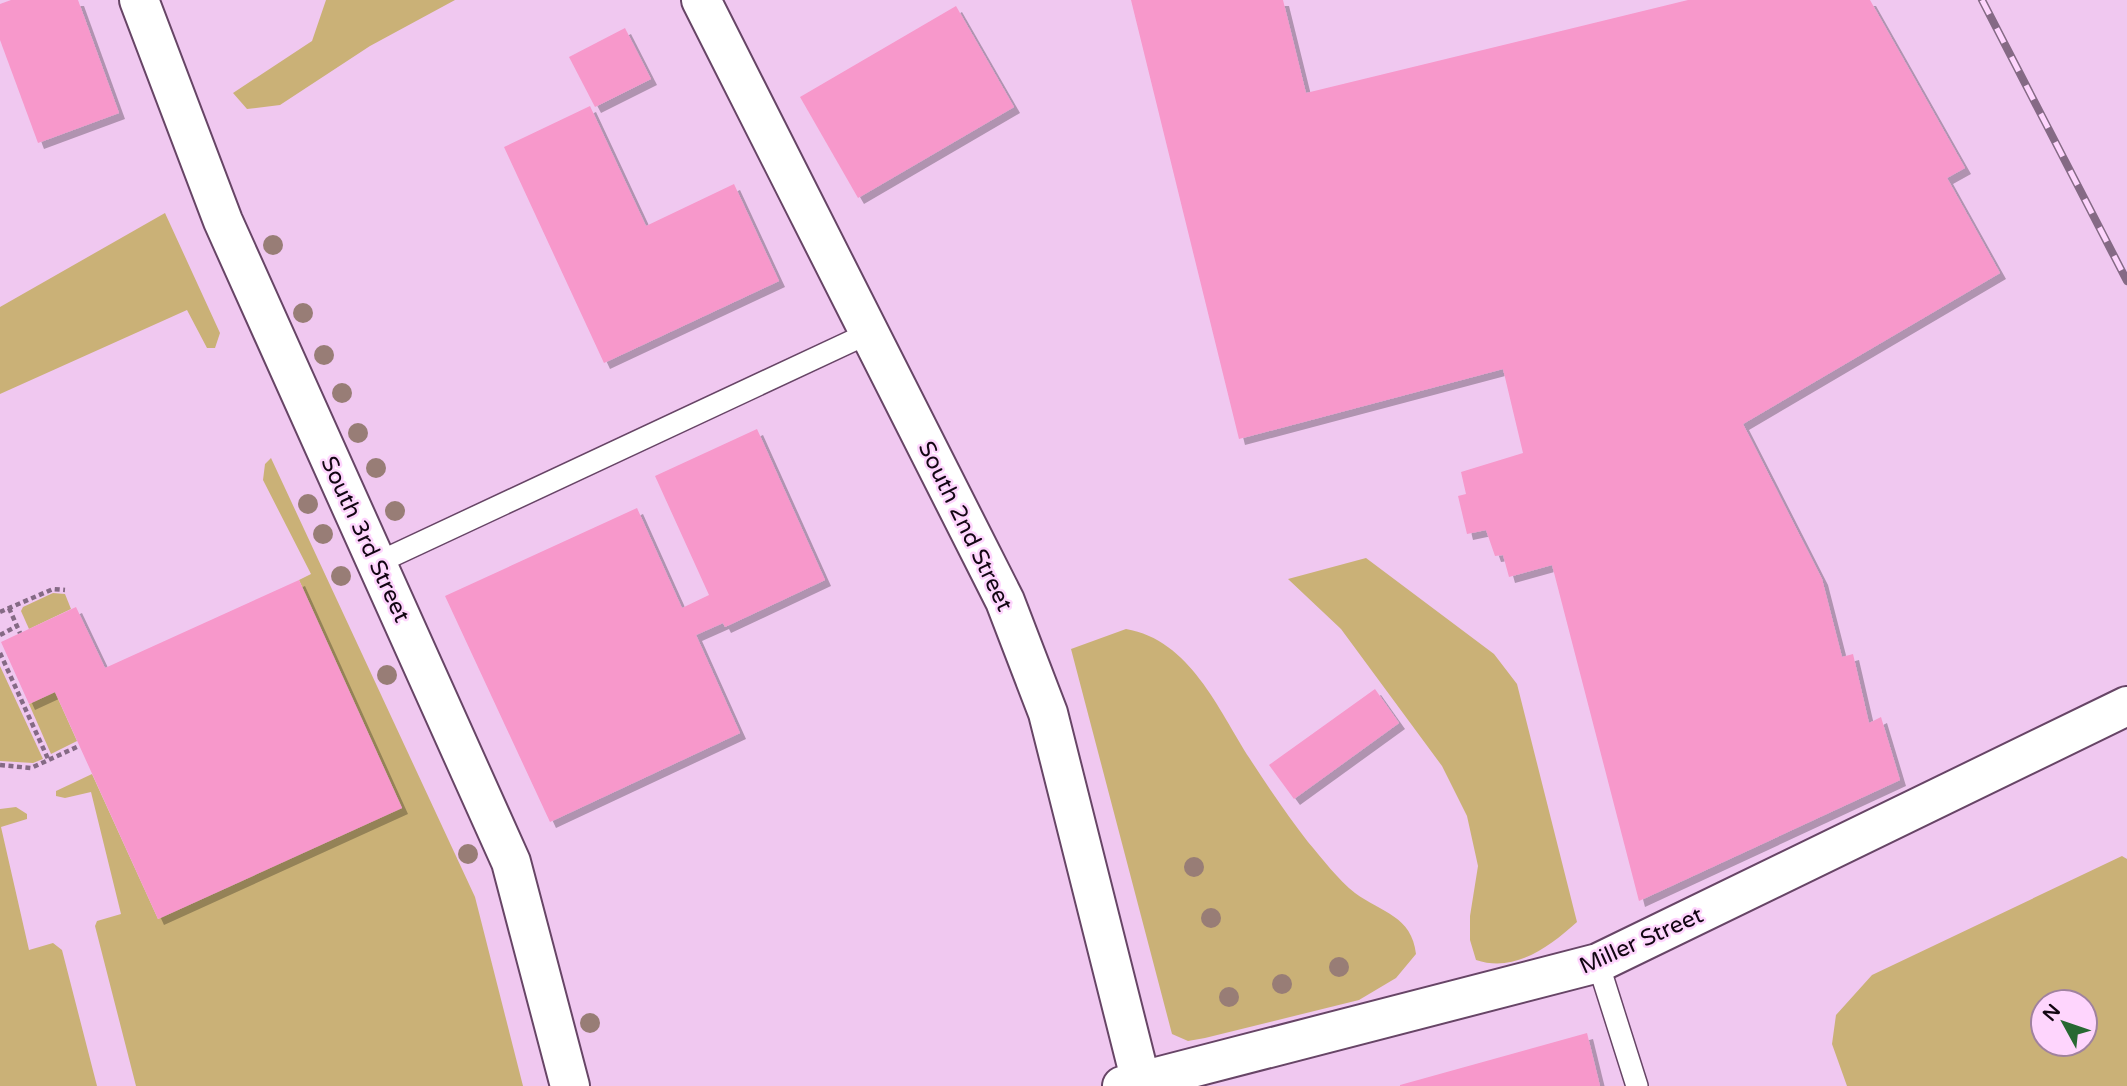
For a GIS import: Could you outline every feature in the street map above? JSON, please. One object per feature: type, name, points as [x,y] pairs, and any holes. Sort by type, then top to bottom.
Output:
[{"type":"street","name":"South 3rd Street","points":[[139,0],[223,221],[511,862],[528,918],[570,1086]]},
{"type":"street","name":"South 2nd Street","points":[[701,0],[1005,601],[1048,713],[1135,1084]]},
{"type":"street","name":"Miller Street","points":[[1135,1084],[1598,963],[2127,706]]},
{"type":"lane","points":[[377,563],[869,333]]},
{"type":"lane","points":[[1598,963],[1637,1086]]},
{"type":"path","points":[[0,612],[52,589],[65,590]]},
{"type":"path","points":[[9,608],[20,632]]},
{"type":"path","points":[[0,635],[18,626]]},
{"type":"path","points":[[0,653],[49,761]]},
{"type":"path","points":[[0,765],[31,768],[79,746]]},
{"type":"shaded area","points":[[326,0],[455,0],[370,46],[280,105],[247,109],[233,93],[312,41]]},
{"type":"shaded area","points":[[165,213],[220,333],[215,348],[207,348],[187,310],[0,394],[0,307]]},
{"type":"shaded area","points":[[271,458],[475,897],[523,1086],[136,1086],[95,926],[97,921],[121,914],[91,792],[65,798],[56,796],[56,791],[92,774],[158,919],[402,808],[299,580],[311,574],[263,480],[265,464]]},
{"type":"shaded area","points":[[1366,558],[1494,654],[1517,684],[1577,922],[1531,955],[1504,963],[1476,960],[1470,940],[1470,916],[1478,866],[1467,816],[1442,766],[1341,629],[1288,579]]},
{"type":"shaded area","points":[[53,593],[65,594],[71,609],[29,629],[21,611],[23,607]]},
{"type":"shaded area","points":[[1126,629],[1148,636],[1168,647],[1185,662],[1214,699],[1257,770],[1308,842],[1349,888],[1402,923],[1413,941],[1416,954],[1396,978],[1359,1000],[1205,1038],[1188,1041],[1172,1034],[1071,649]]},
{"type":"shaded area","points":[[0,666],[43,759],[33,763],[0,761]]},
{"type":"shaded area","points":[[55,692],[77,741],[51,754],[29,704]]},
{"type":"shaded area","points":[[16,807],[27,814],[27,819],[1,827],[29,950],[53,943],[62,950],[97,1086],[0,1086],[0,809]]},
{"type":"shaded area","points":[[2122,856],[2127,859],[2127,1086],[1847,1086],[1832,1044],[1836,1015],[1872,975]]},
{"type":"building","points":[[11,0],[78,0],[119,113],[38,143],[0,40],[0,4]]},
{"type":"building","points":[[1131,0],[1283,0],[1306,93],[1688,0],[1870,0],[1965,168],[1947,178],[2000,273],[1743,424],[1822,579],[1842,657],[1853,654],[1869,723],[1881,717],[1900,780],[1639,901],[1552,565],[1509,577],[1503,555],[1495,556],[1486,530],[1467,534],[1458,496],[1466,494],[1461,472],[1523,453],[1503,369],[1239,439]]},
{"type":"building","points":[[956,6],[1014,107],[858,198],[800,97]]},
{"type":"building","points":[[625,28],[651,79],[595,107],[569,57]]},
{"type":"building","points":[[590,106],[646,226],[734,184],[779,281],[604,363],[504,147]]},
{"type":"building","points":[[757,429],[825,580],[725,627],[723,623],[696,635],[740,733],[550,822],[445,596],[637,508],[682,608],[709,595],[655,476]]},
{"type":"building","points":[[299,580],[402,808],[158,919],[55,692],[29,704],[1,642],[76,607],[105,668]]},
{"type":"building","points":[[1375,689],[1399,723],[1294,799],[1269,765]]},
{"type":"building","points":[[1587,1033],[1600,1086],[1400,1086],[1400,1085]]},
{"type":"railway","points":[[1982,0],[2127,281]]}]
